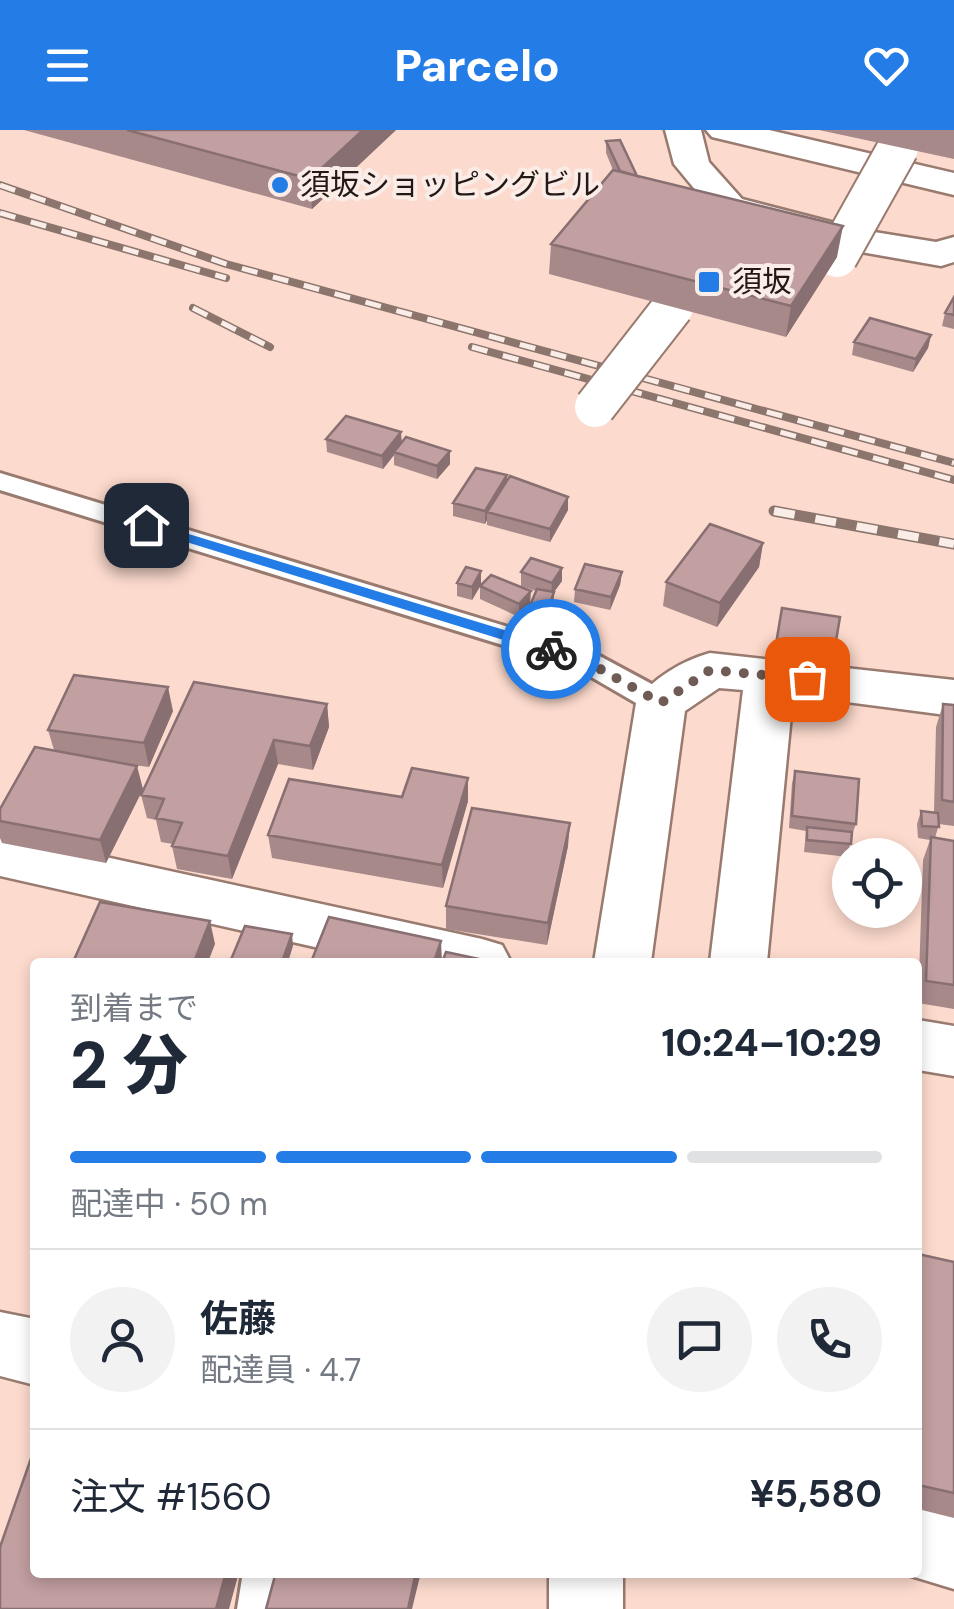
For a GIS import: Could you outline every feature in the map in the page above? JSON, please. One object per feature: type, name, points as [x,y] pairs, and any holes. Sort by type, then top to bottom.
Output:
[{"type":"street","points":[[684,130],[692,164],[729,207],[861,241],[941,254],[954,248]]},
{"type":"street","points":[[724,130],[954,184]]},
{"type":"street","points":[[837,256],[898,148]]},
{"type":"street","points":[[595,407],[673,307]]},
{"type":"street","points":[[623,958],[661,703],[710,670],[954,698]]},
{"type":"street","points":[[738,958],[770,674]]},
{"type":"street","points":[[0,856],[464,958]]},
{"type":"street","points":[[922,1046],[954,1051]]},
{"type":"street","points":[[0,1344],[30,1351]]},
{"type":"street","points":[[922,1545],[954,1552]]},
{"type":"street","points":[[586,1578],[586,1609]]},
{"type":"lane","points":[[0,481],[584,660],[661,703]]},
{"type":"lane","points":[[259,1609],[263,1578]]},
{"type":"building","points":[[127,130],[363,130],[310,179]]},
{"type":"building","points":[[620,140],[637,176],[620,171],[606,141]]},
{"type":"building","points":[[613,170],[843,226],[791,306],[551,244]]},
{"type":"building","points":[[954,297],[954,315],[945,313]]},
{"type":"building","points":[[870,318],[931,335],[916,359],[854,342]]},
{"type":"building","points":[[346,416],[401,432],[382,456],[326,439]]},
{"type":"building","points":[[406,437],[450,451],[437,466],[394,452]]},
{"type":"building","points":[[476,468],[507,475],[485,511],[453,503]]},
{"type":"building","points":[[510,476],[568,497],[550,529],[487,512]]},
{"type":"building","points":[[710,524],[763,543],[720,603],[666,582]]},
{"type":"building","points":[[531,558],[562,568],[552,583],[521,572]]},
{"type":"building","points":[[585,564],[622,572],[611,597],[575,589]]},
{"type":"building","points":[[466,567],[481,571],[472,587],[457,583]]},
{"type":"building","points":[[491,575],[531,591],[519,604],[480,586]]},
{"type":"building","points":[[537,589],[554,592],[549,607],[531,603]]},
{"type":"building","points":[[782,608],[840,617],[834,653],[776,644]]},
{"type":"building","points":[[74,675],[168,687],[144,743],[48,730]]},
{"type":"building","points":[[194,682],[327,704],[310,746],[274,740],[228,856],[172,846],[182,823],[156,818],[164,799],[141,795]]},
{"type":"building","points":[[943,704],[954,705],[954,802],[942,800]]},
{"type":"building","points":[[35,747],[137,766],[100,840],[0,821],[0,809]]},
{"type":"building","points":[[412,768],[468,778],[442,865],[268,835],[289,779],[402,797]]},
{"type":"building","points":[[795,771],[859,779],[856,824],[792,816]]},
{"type":"building","points":[[472,808],[570,823],[548,923],[446,906]]},
{"type":"building","points":[[921,811],[938,813],[939,827],[922,826]]},
{"type":"building","points":[[807,827],[852,832],[852,838],[832,838],[832,842],[807,840]]},
{"type":"building","points":[[931,837],[954,841],[954,985],[926,981]]},
{"type":"building","points":[[100,902],[210,921],[196,958],[75,958]]},
{"type":"building","points":[[329,917],[441,941],[435,958],[313,958]]},
{"type":"building","points":[[245,926],[292,934],[283,958],[232,958]]},
{"type":"building","points":[[446,952],[474,958],[444,958]]},
{"type":"building","points":[[922,1255],[954,1262],[954,1493],[922,1486]]},
{"type":"building","points":[[30,1461],[30,1578],[224,1578],[216,1609],[0,1609],[0,1547]]},
{"type":"building","points":[[274,1578],[415,1578],[408,1609],[266,1609]]},
{"type":"railway","points":[[0,185],[226,264],[954,463]]},
{"type":"railway","points":[[0,213],[226,278]]},
{"type":"railway","points":[[193,308],[270,347]]},
{"type":"railway","points":[[472,347],[954,480]]},
{"type":"railway","points":[[774,511],[954,544]]},
{"type":"way so far","points":[[551,649],[584,660],[661,703],[710,670],[807,679]]},
{"type":"place","name":"須坂ショッピングビル","points":[[280,185]]},
{"type":"place","name":"須坂","points":[[709,282]]},
{"type":"route","points":[[146,525],[551,649]]}]
